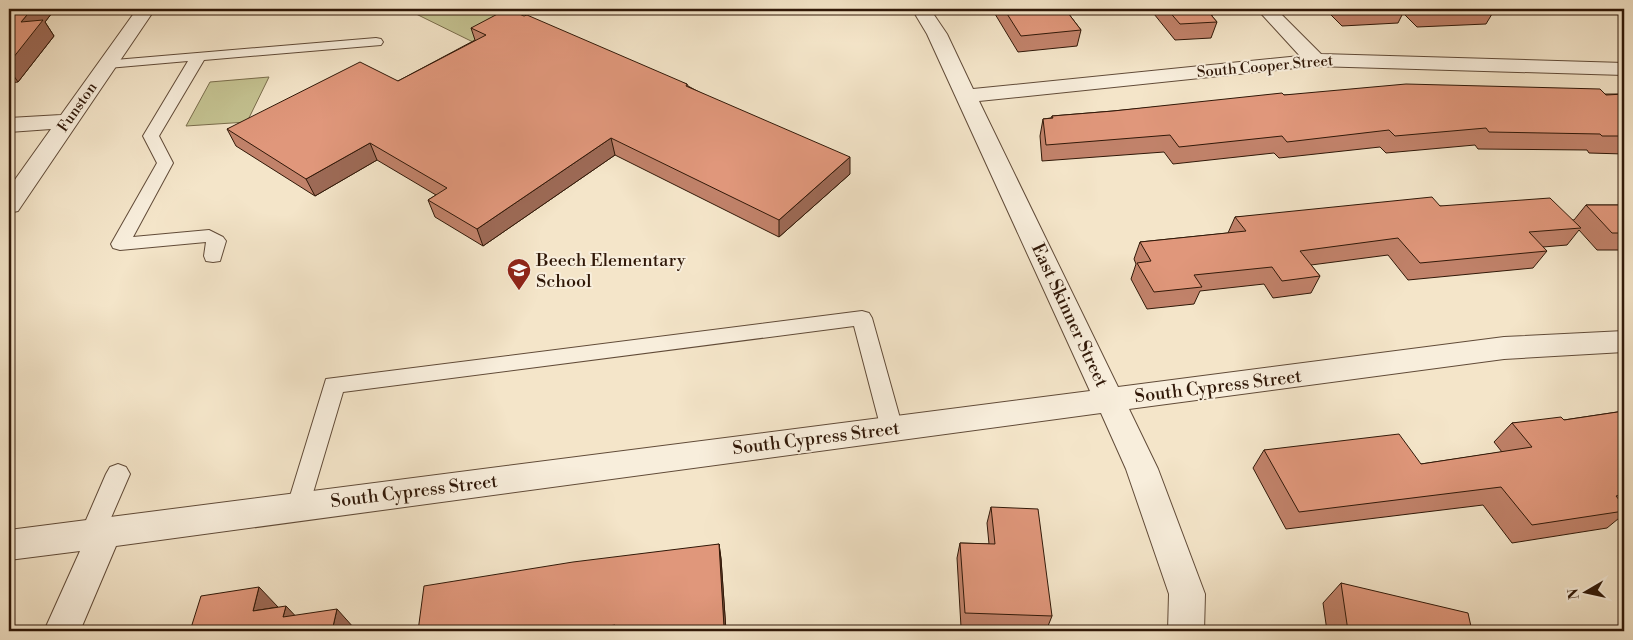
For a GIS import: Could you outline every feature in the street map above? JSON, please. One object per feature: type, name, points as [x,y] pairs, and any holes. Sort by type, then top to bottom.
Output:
[{"type":"street","name":"Funston","points":[[9,206],[146,9]]},
{"type":"street","name":"East Skinner Street","points":[[921,9],[937,34],[1142,469],[1187,594],[1186,631]]},
{"type":"street","points":[[1266,9],[1315,60]]},
{"type":"street","name":"South Cooper Street","points":[[966,96],[1315,60],[1624,70]]},
{"type":"street","points":[[9,125],[68,121]]},
{"type":"street","name":"South Cypress Street","points":[[9,545],[1504,348],[1624,342]]},
{"type":"street","points":[[62,631],[99,533]]},
{"type":"lane","points":[[108,64],[376,42]]},
{"type":"lane","points":[[199,56],[151,136],[165,163],[120,244],[209,236],[217,241],[213,256]]},
{"type":"lane","points":[[298,506],[334,385],[862,318],[892,428]]},
{"type":"lane","points":[[99,533],[118,474]]},
{"type":"shaded area","points":[[416,9],[539,9],[475,43],[410,11]]},
{"type":"shaded area","points":[[269,77],[247,122],[186,126],[210,82]]},
{"type":"building","points":[[9,9],[32,9],[21,22],[43,20],[9,63]]},
{"type":"building","name":"Beech Elementary School","points":[[507,9],[524,16],[527,15],[687,84],[686,86],[850,157],[779,220],[611,138],[477,229],[428,200],[447,188],[370,143],[306,179],[227,129],[360,62],[398,81],[486,35],[471,28]]},
{"type":"building","points":[[1004,9],[1065,9],[1081,30],[1021,36]]},
{"type":"building","points":[[1167,9],[1206,9],[1217,22],[1180,24]]},
{"type":"building","points":[[1423,9],[1472,9],[1425,11]]},
{"type":"building","points":[[1406,84],[1600,89],[1606,95],[1624,94],[1624,136],[1489,132],[1486,128],[1395,136],[1389,130],[1287,142],[1282,136],[1179,147],[1170,135],[1046,145],[1043,119],[1053,118],[1052,116],[1282,93],[1284,95]]},
{"type":"building","points":[[1432,197],[1440,206],[1550,198],[1581,228],[1529,232],[1547,251],[1420,263],[1398,238],[1300,251],[1320,276],[1282,281],[1272,267],[1194,275],[1202,287],[1154,292],[1137,263],[1151,261],[1140,242],[1246,231],[1235,217]]},
{"type":"building","points":[[1586,205],[1624,205],[1624,233],[1612,233]]},
{"type":"building","points":[[1624,411],[1624,494],[1616,496],[1624,506],[1624,511],[1532,525],[1501,487],[1299,512],[1264,450],[1399,434],[1421,464],[1532,447],[1512,423],[1561,417],[1564,420]]},
{"type":"building","points":[[991,507],[1038,509],[1052,616],[965,613],[960,543],[995,544]]},
{"type":"building","points":[[719,544],[724,627],[687,631],[615,631],[615,625],[579,631],[418,631],[424,586],[573,562]]},
{"type":"building","points":[[1341,583],[1468,613],[1472,631],[1348,631]]},
{"type":"building","points":[[259,587],[253,611],[286,606],[283,617],[337,609],[332,631],[190,631],[201,596]]},
{"type":"place","name":"Beech Elementary School","points":[[519,291]]}]
